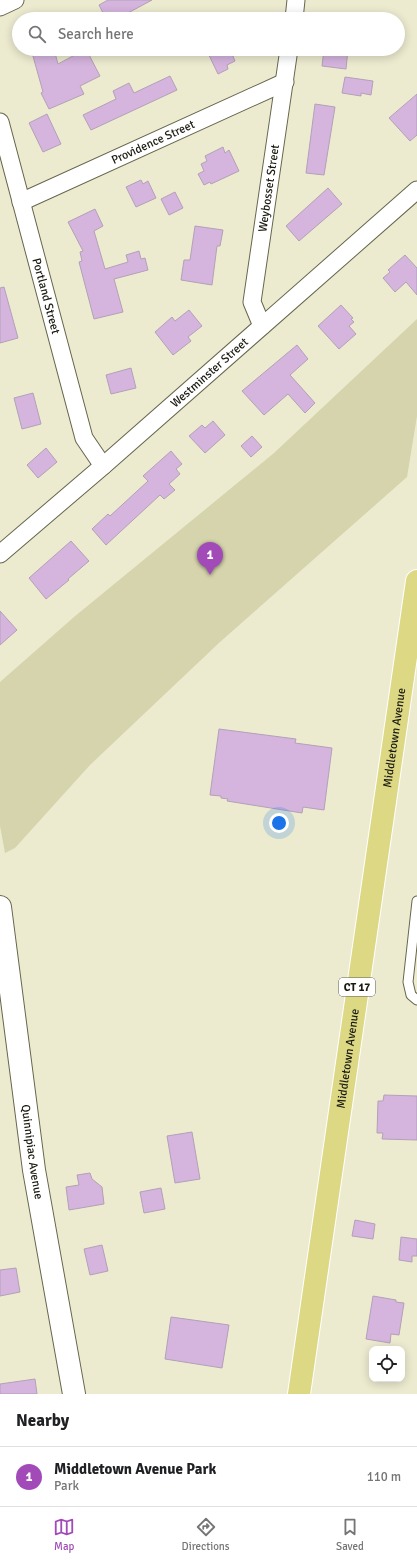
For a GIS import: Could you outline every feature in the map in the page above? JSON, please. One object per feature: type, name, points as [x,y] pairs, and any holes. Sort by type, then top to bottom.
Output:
[{"type":"main road","name":"Middletown Avenue","points":[[299,1394],[417,581]]},
{"type":"main road","name":"Quinnipiac Avenue","points":[[0,908],[34,1170],[74,1394]]},
{"type":"street","points":[[0,7],[15,0]]},
{"type":"street","points":[[295,12],[296,0]]},
{"type":"street","name":"Weybosset Street","points":[[262,326],[252,302],[288,56]]},
{"type":"street","name":"Providence Street","points":[[21,202],[285,82]]},
{"type":"street","name":"Portland Street","points":[[0,122],[84,438],[103,466]]},
{"type":"street","name":"Westminster Street","points":[[0,554],[103,466],[417,190]]},
{"type":"lane","points":[[417,901],[408,982],[411,995],[417,1000]]},
{"type":"green space","points":[[417,319],[417,416],[407,477],[220,642],[90,765],[15,848],[5,853],[0,826],[0,682],[74,617],[274,453]]},
{"type":"building","points":[[108,0],[152,0],[130,12],[102,12],[99,5]]},
{"type":"building","points":[[33,56],[56,56],[58,64],[73,56],[90,56],[100,76],[80,86],[84,94],[49,109],[41,93],[43,92]]},
{"type":"building","points":[[209,56],[233,56],[235,61],[227,65],[228,69],[218,74]]},
{"type":"building","points":[[323,56],[347,56],[346,69],[322,66]]},
{"type":"building","points":[[170,76],[177,90],[91,130],[83,115],[116,99],[113,91],[129,83],[134,93]]},
{"type":"building","points":[[345,77],[373,81],[371,95],[361,93],[361,96],[342,93]]},
{"type":"building","points":[[417,94],[417,135],[410,141],[389,118]]},
{"type":"building","points":[[315,104],[335,107],[324,175],[306,173]]},
{"type":"building","points":[[47,114],[61,144],[43,152],[29,123]]},
{"type":"building","points":[[223,147],[225,153],[229,150],[239,171],[211,184],[210,182],[204,185],[198,174],[204,171],[201,164],[207,161],[205,156]]},
{"type":"building","points":[[141,180],[143,184],[148,181],[156,198],[136,207],[126,187]]},
{"type":"building","points":[[328,188],[342,204],[299,241],[286,226]]},
{"type":"building","points":[[175,192],[183,208],[169,215],[161,199]]},
{"type":"building","points":[[95,209],[103,226],[94,231],[105,269],[128,262],[126,255],[139,251],[141,259],[145,258],[148,270],[114,279],[123,312],[94,319],[79,262],[82,261],[80,252],[83,251],[68,222]]},
{"type":"building","points":[[195,226],[223,230],[220,246],[217,246],[212,285],[181,280],[184,260],[190,260]]},
{"type":"building","points":[[405,255],[417,268],[417,295],[406,282],[395,292],[383,278],[390,272],[388,270]]},
{"type":"building","points":[[4,287],[18,338],[0,343],[0,288]]},
{"type":"building","points":[[341,305],[353,318],[351,319],[354,322],[349,326],[356,334],[339,349],[318,326]]},
{"type":"building","points":[[189,310],[202,326],[188,337],[191,341],[173,355],[155,332],[172,317],[175,321]]},
{"type":"building","points":[[297,345],[308,359],[290,375],[315,403],[305,413],[288,394],[264,415],[242,391]]},
{"type":"building","points":[[131,368],[136,388],[111,394],[106,375]]},
{"type":"building","points":[[33,393],[41,424],[22,429],[14,398]]},
{"type":"building","points":[[213,421],[225,435],[205,453],[189,436],[202,425],[205,428]]},
{"type":"building","points":[[252,436],[262,447],[251,457],[241,446]]},
{"type":"building","points":[[46,448],[57,462],[38,478],[27,465]]},
{"type":"building","points":[[171,451],[182,464],[176,469],[180,474],[169,484],[175,490],[164,499],[160,495],[106,545],[92,529],[108,514],[110,516],[148,481],[143,476]]},
{"type":"building","points":[[71,541],[89,561],[46,599],[29,578]]},
{"type":"building","points":[[0,611],[17,630],[0,645]]},
{"type":"building","points":[[219,729],[296,739],[295,743],[332,748],[324,810],[303,807],[302,813],[227,801],[228,799],[221,798],[221,796],[210,795]]},
{"type":"building","points":[[384,1095],[417,1096],[417,1140],[382,1139],[383,1133],[377,1133],[378,1101],[383,1101]]},
{"type":"building","points":[[192,1132],[200,1179],[175,1183],[167,1136]]},
{"type":"building","points":[[90,1173],[92,1179],[102,1187],[104,1204],[69,1210],[66,1187],[79,1185],[77,1175]]},
{"type":"building","points":[[161,1188],[165,1209],[144,1213],[140,1192]]},
{"type":"building","points":[[355,1220],[375,1224],[373,1239],[352,1236]]},
{"type":"building","points":[[401,1237],[417,1239],[417,1256],[412,1256],[412,1262],[399,1260]]},
{"type":"building","points":[[102,1245],[108,1271],[90,1275],[84,1249]]},
{"type":"building","points":[[16,1268],[20,1292],[0,1296],[0,1270]]},
{"type":"building","points":[[373,1296],[404,1303],[399,1335],[391,1334],[390,1343],[366,1339]]},
{"type":"building","points":[[171,1317],[229,1325],[222,1368],[165,1359]]},
{"type":"building","points":[[35,1379],[37,1394],[0,1394],[0,1384]]},
{"type":"place","name":"Middletown Avenue Park","points":[[210,575]]}]
